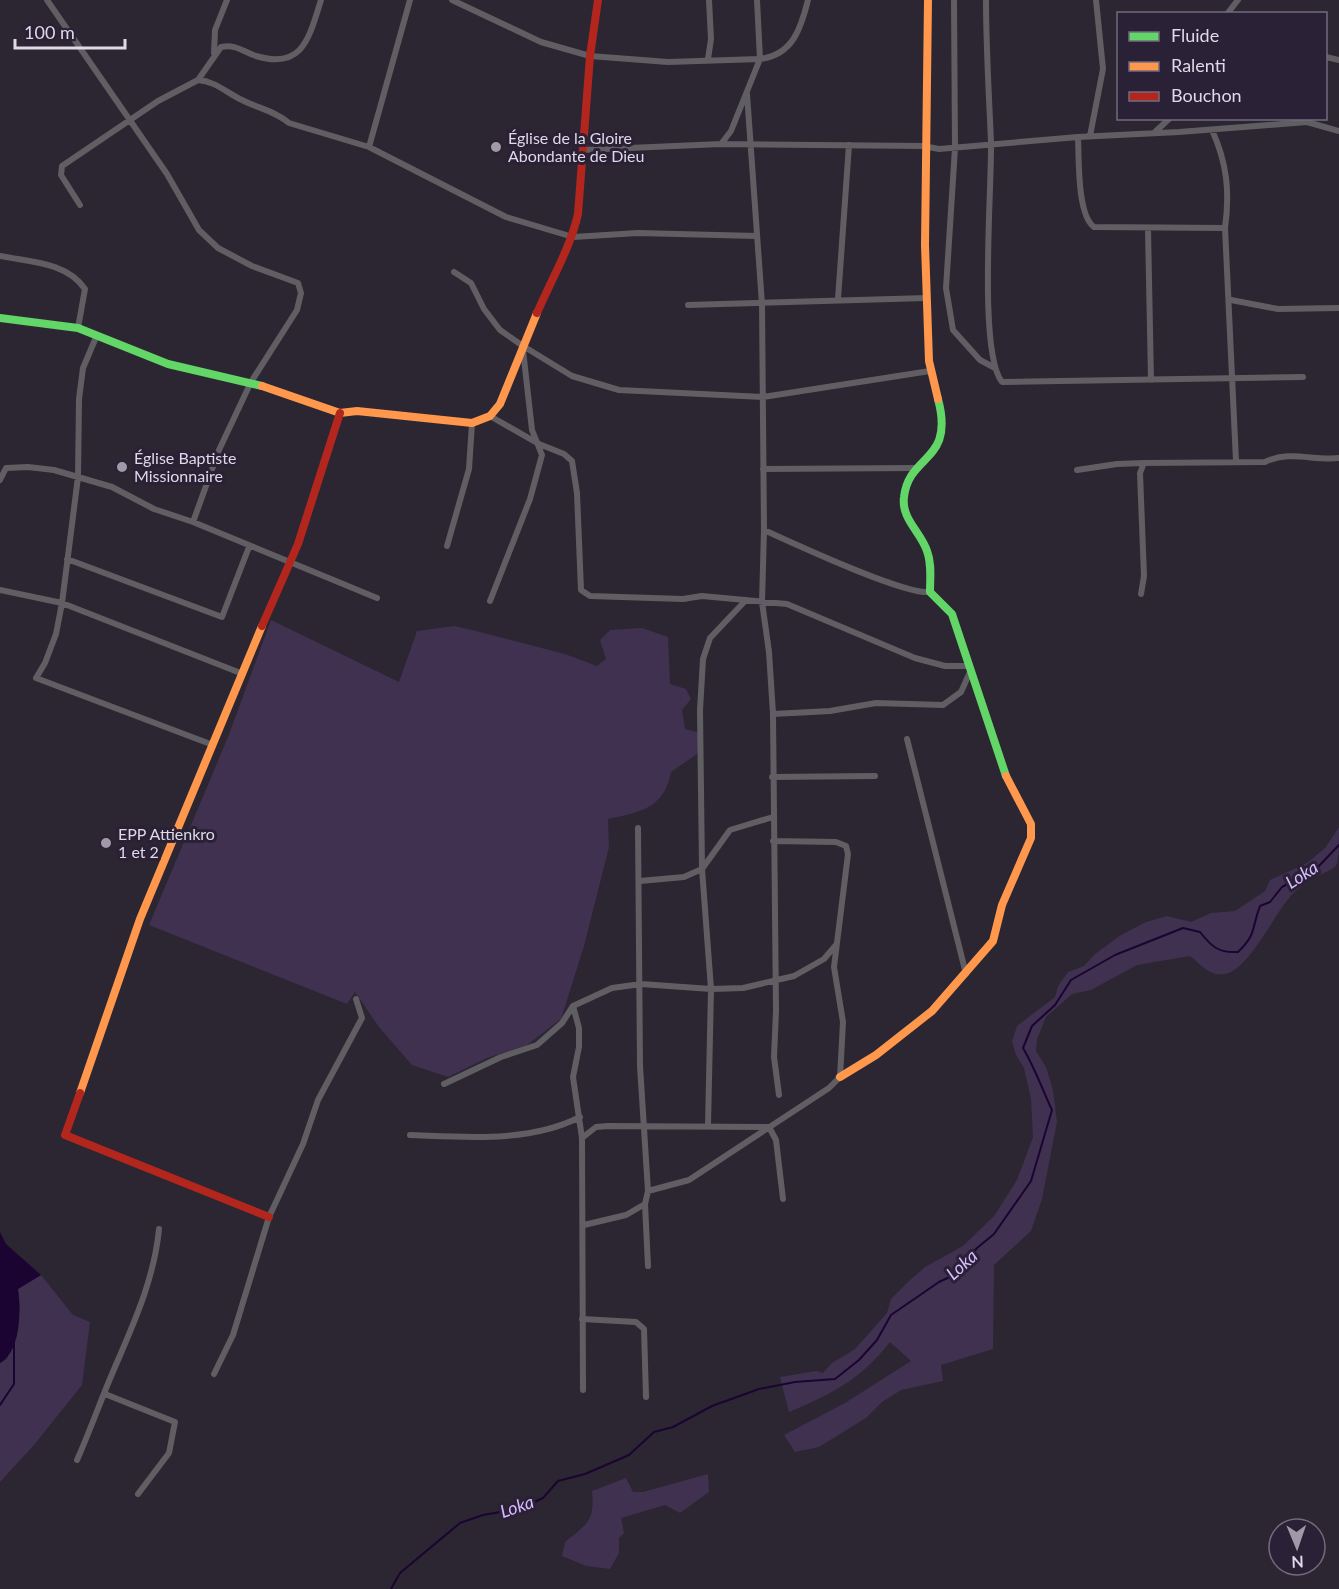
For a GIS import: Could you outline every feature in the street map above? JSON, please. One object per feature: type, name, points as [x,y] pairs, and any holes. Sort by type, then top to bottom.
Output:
[{"type":"street","points":[[47,0],[167,174],[199,230],[218,248],[252,266],[297,283],[302,293],[297,310],[251,382],[219,450],[193,522]]},
{"type":"street","points":[[214,54],[214,30],[227,0]]},
{"type":"street","points":[[198,80],[221,47],[230,45],[242,48],[254,55],[278,60],[294,57],[304,43],[321,0]]},
{"type":"street","points":[[369,147],[410,0]]},
{"type":"street","points":[[452,0],[541,42],[590,57],[668,62],[772,58],[792,44],[808,0]]},
{"type":"street","points":[[0,318],[78,328],[168,364],[251,382],[340,413],[357,411],[472,423],[490,416],[500,404],[553,274],[573,237],[578,214],[590,57],[598,0]]},
{"type":"street","points":[[708,59],[711,39],[709,0]]},
{"type":"street","points":[[721,144],[731,131],[760,59],[757,0]]},
{"type":"street","points":[[648,1191],[689,1180],[830,1088],[840,1077],[876,1055],[932,1011],[966,975],[993,941],[1002,905],[1031,838],[1031,824],[1003,770],[952,614],[930,592],[927,548],[906,515],[904,494],[916,468],[932,454],[942,436],[939,399],[930,371],[927,298],[923,146],[928,0]]},
{"type":"street","points":[[954,0],[955,148],[946,288],[953,330],[980,360],[995,368]]},
{"type":"street","points":[[986,0],[991,145],[988,317],[997,376],[1005,384],[1303,377]]},
{"type":"street","points":[[1090,136],[1102,75],[1096,0]]},
{"type":"street","points":[[1229,12],[1238,0]]},
{"type":"street","points":[[81,205],[61,175],[62,166],[185,84],[198,80],[210,81],[244,102],[279,114],[297,126],[369,147],[506,217],[573,237],[638,233],[757,236]]},
{"type":"street","points":[[747,94],[762,303],[764,530],[762,602],[769,652],[772,714],[776,981],[774,1057],[779,1095]]},
{"type":"street","points":[[1155,132],[1168,120]]},
{"type":"street","points":[[583,150],[721,144],[923,146],[939,149],[1090,136],[1212,130],[1307,122],[1339,132]]},
{"type":"street","points":[[1212,130],[1227,170],[1229,191],[1225,228],[1231,300],[1236,461]]},
{"type":"street","points":[[1078,137],[1083,209],[1087,222],[1102,229],[1225,228]]},
{"type":"street","points":[[838,299],[849,145]]},
{"type":"street","points":[[1148,229],[1151,381]]},
{"type":"street","points":[[0,256],[64,269],[81,283],[85,289],[78,328]]},
{"type":"street","points":[[454,272],[471,283],[484,309],[500,330],[572,376],[619,390],[763,397],[930,371]]},
{"type":"street","points":[[688,305],[927,298]]},
{"type":"street","points":[[1231,300],[1278,309],[1339,308]]},
{"type":"street","points":[[97,335],[83,368],[77,418],[78,477],[62,603],[56,634],[45,663],[36,678],[213,746]]},
{"type":"street","points":[[490,601],[530,499],[542,455],[532,430],[523,346]]},
{"type":"street","points":[[269,1217],[65,1135],[129,948],[288,563],[298,544],[340,413]]},
{"type":"street","points":[[490,416],[539,444],[564,454],[572,461],[577,493],[581,590],[590,596],[674,599],[702,596],[787,604],[915,658],[945,666],[969,669]]},
{"type":"street","points":[[447,546],[469,469],[472,423]]},
{"type":"street","points":[[1077,470],[1144,463],[1265,462],[1286,456],[1339,458]]},
{"type":"street","points":[[1142,594],[1144,576],[1140,473],[1144,463]]},
{"type":"street","points":[[0,480],[3,469],[42,468],[112,487],[154,509],[193,522],[377,598]]},
{"type":"street","points":[[763,469],[916,468]]},
{"type":"street","points":[[764,530],[886,581],[921,593],[930,592]]},
{"type":"street","points":[[67,559],[222,617],[249,547]]},
{"type":"street","points":[[0,590],[62,603],[243,675]]},
{"type":"street","points":[[708,1126],[711,990],[702,869],[700,710],[704,659],[710,638],[746,600]]},
{"type":"street","points":[[772,714],[830,711],[876,703],[943,705],[961,692],[969,669]]},
{"type":"street","points":[[907,739],[966,975]]},
{"type":"street","points":[[772,777],[875,776]]},
{"type":"street","points":[[640,881],[684,877],[702,869],[730,830],[773,817]]},
{"type":"street","points":[[638,828],[640,1066],[648,1191],[645,1204],[648,1266]]},
{"type":"street","points":[[773,841],[836,842],[846,846],[848,854],[834,967],[843,1022],[840,1077]]},
{"type":"street","points":[[444,1084],[501,1057],[537,1045],[562,1023],[573,1006],[612,988],[641,984],[711,990],[742,988],[794,976],[824,959],[836,945]]},
{"type":"street","points":[[214,1374],[233,1335],[269,1217],[303,1144],[323,1090],[362,1018],[356,999]]},
{"type":"street","points":[[573,1006],[579,1028],[579,1047],[573,1077],[582,1138],[583,1390]]},
{"type":"street","points":[[410,1135],[498,1137],[563,1125],[580,1116]]},
{"type":"street","points":[[582,1138],[596,1127],[769,1127]]},
{"type":"street","points":[[769,1127],[776,1140],[783,1199]]},
{"type":"street","points":[[584,1225],[626,1215],[645,1204]]},
{"type":"street","points":[[77,1460],[153,1268],[159,1229]]},
{"type":"street","points":[[582,1319],[636,1322],[644,1329],[646,1397]]},
{"type":"street","points":[[105,1394],[175,1422],[169,1453],[138,1494]]},
{"type":"shaded area","points":[[271,620],[399,682],[417,631],[454,626],[565,654],[597,666],[606,659],[600,640],[610,630],[642,628],[668,637],[670,684],[686,689],[691,699],[682,710],[685,729],[701,733],[697,754],[671,772],[663,794],[649,807],[608,819],[609,847],[584,946],[561,1019],[527,1045],[487,1058],[448,1077],[412,1065],[379,1027],[355,992],[347,1004],[149,925],[228,737]]},
{"type":"shaded area","points":[[1339,827],[1337,864],[1310,880],[1291,896],[1260,942],[1234,970],[1225,974],[1214,974],[1190,956],[1137,965],[1091,990],[1072,994],[1046,1017],[1037,1039],[1036,1051],[1046,1067],[1053,1090],[1057,1122],[1042,1199],[1031,1231],[994,1265],[993,1349],[941,1365],[943,1381],[901,1390],[882,1402],[866,1418],[819,1447],[795,1452],[784,1435],[845,1403],[911,1361],[890,1342],[856,1376],[819,1399],[789,1412],[780,1377],[816,1371],[823,1373],[832,1363],[855,1349],[887,1313],[891,1299],[925,1267],[963,1246],[994,1216],[1017,1180],[1033,1137],[1031,1099],[1024,1068],[1016,1055],[1012,1041],[1017,1026],[1055,997],[1058,986],[1068,972],[1084,966],[1095,954],[1121,935],[1146,922],[1167,916],[1191,922],[1211,913],[1235,911],[1265,891],[1270,880],[1307,863],[1325,848]]},
{"type":"shaded area","points":[[0,1232],[6,1244],[41,1275],[18,1289],[19,1319],[16,1340],[7,1357],[0,1363]]},
{"type":"shaded area","points":[[41,1275],[73,1315],[90,1322],[82,1385],[34,1445],[0,1482],[0,1363],[7,1359],[20,1308],[18,1289]]},
{"type":"shaded area","points":[[708,1474],[709,1492],[680,1513],[665,1505],[621,1518],[624,1533],[619,1538],[619,1553],[610,1569],[586,1566],[562,1556],[565,1542],[584,1526],[591,1516],[592,1491],[626,1478],[633,1492],[643,1492]]},
{"type":"waterway","name":"Loka","points":[[391,1589],[400,1573],[460,1523],[483,1515],[522,1508],[543,1498],[558,1481],[585,1474],[629,1455],[654,1432],[673,1427],[712,1406],[759,1389],[795,1382],[835,1379],[859,1360],[877,1340],[891,1315],[939,1282],[954,1275],[977,1248],[994,1234],[1031,1181],[1052,1110],[1023,1048],[1032,1026],[1055,1005],[1071,980],[1115,955],[1183,928],[1200,932],[1220,950],[1238,952],[1251,936],[1260,906],[1270,902],[1282,887],[1317,868],[1339,845]]},
{"type":"waterway","points":[[0,1405],[14,1384],[14,1340]]},
{"type":"traffic: fast","points":[[0,318],[78,328],[168,364],[262,386]]},
{"type":"traffic: fast","points":[[938,399],[942,420],[941,435],[936,447],[914,472],[908,483],[904,497],[905,512],[929,556],[930,592],[952,614],[1006,776]]},
{"type":"traffic: slow","points":[[928,0],[925,245],[929,361],[938,399]]},
{"type":"traffic: slow","points":[[262,386],[340,413],[357,411],[472,423],[490,416],[500,404],[537,313]]},
{"type":"traffic: slow","points":[[80,1093],[140,919],[262,626]]},
{"type":"traffic: slow","points":[[840,1077],[876,1055],[932,1011],[993,941],[1002,905],[1031,838],[1031,824],[1006,776]]},
{"type":"traffic: jam","points":[[537,313],[565,252],[578,214],[590,56],[598,0]]},
{"type":"traffic: jam","points":[[262,626],[298,544],[340,413]]},
{"type":"traffic: jam","points":[[80,1093],[65,1135],[269,1217]]},
{"type":"place","name":"Église de la Gloire Abondante de Dieu","points":[[496,147]]},
{"type":"place","name":"Église Baptiste Missionnaire","points":[[122,467]]},
{"type":"place","name":"EPP Attienkro 1 et 2","points":[[106,843]]}]
